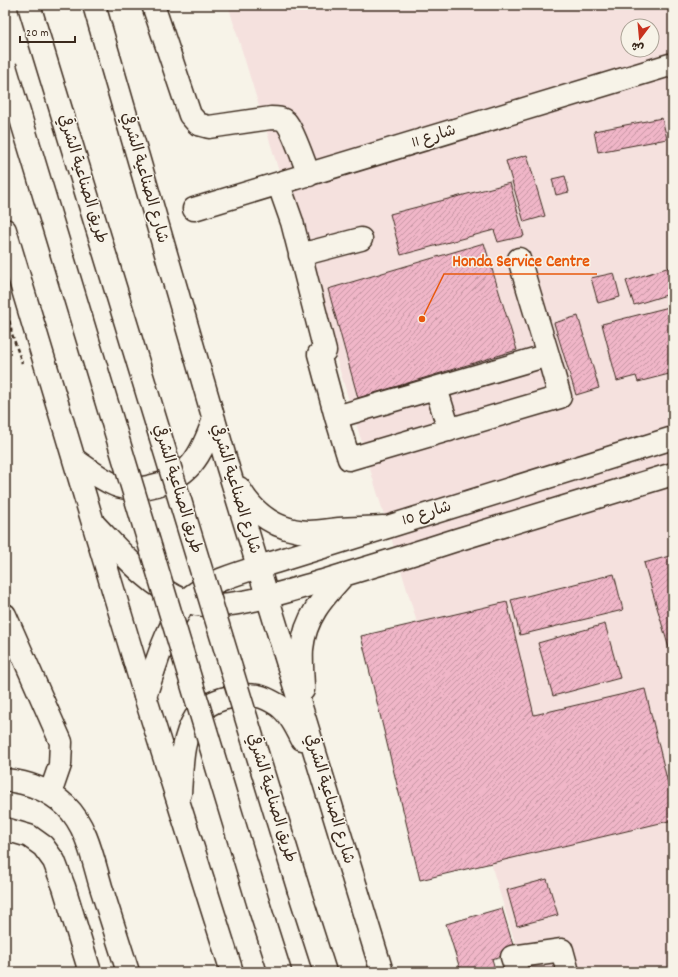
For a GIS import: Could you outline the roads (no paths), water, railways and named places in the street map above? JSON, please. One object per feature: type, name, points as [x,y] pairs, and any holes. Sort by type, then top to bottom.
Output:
[{"type":"main road","name":"طريق الصناعية الشرقي","points":[[29,5],[325,972]]},
{"type":"main road","name":"شارع الصناعية الشرقي","points":[[94,5],[228,468],[382,972]]},
{"type":"main road","points":[[153,5],[190,114],[198,124],[209,127],[280,118],[286,123],[295,140],[309,175]]},
{"type":"main road","name":"شارع 11","points":[[194,210],[673,64]]},
{"type":"main road","points":[[5,66],[280,972]]},
{"type":"main road","points":[[279,185],[292,222],[336,417],[349,459],[560,397],[519,259]]},
{"type":"main road","points":[[5,230],[145,696],[232,972]]},
{"type":"main road","points":[[300,255],[361,239]]},
{"type":"main road","points":[[336,417],[548,355]]},
{"type":"main road","points":[[436,388],[449,430]]},
{"type":"main road","points":[[74,459],[95,474],[116,485],[140,489],[163,484],[184,473],[199,455],[207,440],[214,419]]},
{"type":"main road","name":"شارع 10","points":[[145,696],[167,634],[185,601],[200,590],[223,579],[258,567],[673,438]]},
{"type":"main road","points":[[228,468],[242,494],[264,518],[277,526],[293,531],[310,532],[383,527]]},
{"type":"main road","points":[[94,524],[128,559],[166,591],[185,601],[206,606],[230,604],[267,597],[344,575],[673,474]]},
{"type":"main road","points":[[302,709],[302,649],[306,631],[316,608],[344,575]]},
{"type":"main road","points":[[5,615],[61,742],[60,765],[50,794]]},
{"type":"main road","points":[[179,804],[182,758],[188,734],[195,717],[207,706],[228,697],[259,696],[278,705],[294,722],[326,787]]},
{"type":"main road","points":[[5,780],[20,781],[50,794],[66,806],[76,819],[82,831],[128,972]]},
{"type":"main road","points":[[5,829],[29,836],[43,846],[54,861],[64,887],[90,972]]},
{"type":"main road","points":[[517,972],[512,957],[562,950],[568,972]]},
{"type":"place","name":"Honda Service Centre","points":[[422,319]]}]
